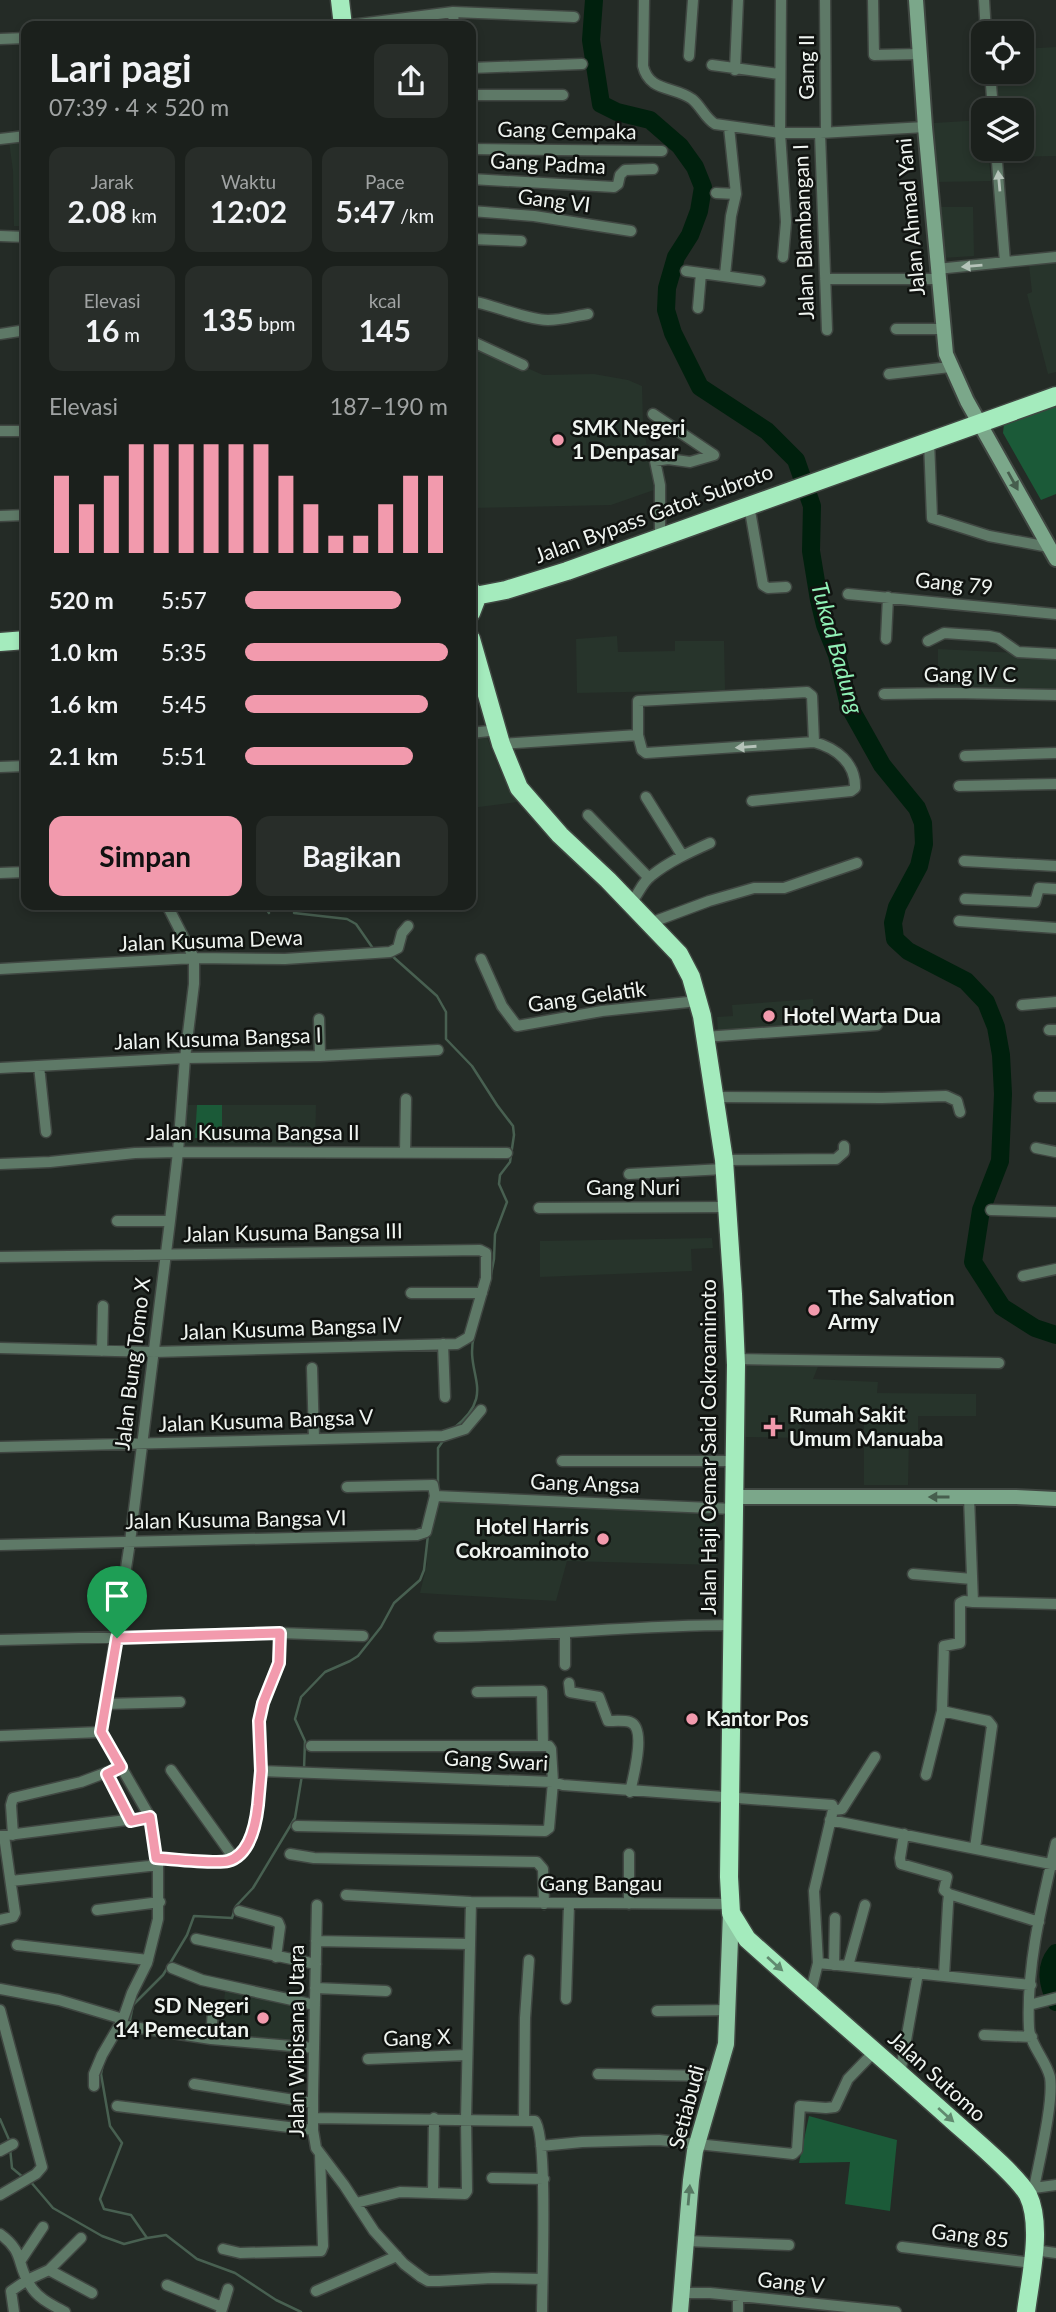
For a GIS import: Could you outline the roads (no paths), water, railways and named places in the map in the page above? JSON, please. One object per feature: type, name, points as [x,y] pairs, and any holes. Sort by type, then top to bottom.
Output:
[{"type":"highway","points":[[340,0],[342,21]]},
{"type":"highway","name":"Jalan Bypass Gatot Subroto","points":[[476,599],[660,537],[1056,396]]},
{"type":"highway","points":[[0,642],[21,640]]},
{"type":"highway","name":"Jalan Haji Oemar Said Cokroaminoto","points":[[476,656],[499,737],[519,788],[560,835],[631,903],[679,954],[687,966],[698,1002],[724,1165],[736,1359],[729,1797],[731,1908]]},
{"type":"highway","name":"Jalan Sutomo","points":[[731,1908],[742,1934],[753,1945],[1029,2189]]},
{"type":"highway","points":[[1026,2312],[1033,2256],[1029,2189]]},
{"type":"main road","name":"Jalan Ahmad Yani","points":[[916,0],[942,328],[950,366],[1053,553]]},
{"type":"main road","points":[[734,1503],[969,1497],[1056,1499]]},
{"type":"main road","name":"Setiabudi","points":[[680,2312],[691,2180],[697,2143],[726,2043],[731,1908]]},
{"type":"main road","points":[[730,1958],[753,1945]]},
{"type":"street","points":[[644,0],[643,66],[648,79],[695,101],[709,121],[715,124],[780,133],[925,127]]},
{"type":"street","points":[[689,56],[693,0]]},
{"type":"street","points":[[735,70],[737,0]]},
{"type":"street","points":[[781,0],[780,133],[786,222],[783,257]]},
{"type":"street","name":"Gang II","points":[[823,133],[825,0]]},
{"type":"street","points":[[873,0],[874,55],[920,54]]},
{"type":"street","points":[[984,0],[985,21]]},
{"type":"street","points":[[382,21],[453,12],[575,17]]},
{"type":"street","points":[[453,12],[454,21]]},
{"type":"street","points":[[0,39],[21,38]]},
{"type":"street","points":[[476,68],[582,64]]},
{"type":"street","points":[[712,65],[779,75]]},
{"type":"street","points":[[476,95],[564,95]]},
{"type":"street","points":[[725,275],[736,194],[729,127]]},
{"type":"street","name":"Jalan Blambangan I","points":[[823,133],[827,330]]},
{"type":"street","points":[[0,139],[21,137]]},
{"type":"street","name":"Gang Cempaka","points":[[476,149],[662,151]]},
{"type":"street","points":[[997,161],[1005,262]]},
{"type":"street","name":"Gang Padma","points":[[476,178],[614,187],[625,170],[653,169]]},
{"type":"street","points":[[716,193],[736,194]]},
{"type":"street","name":"Gang VI","points":[[476,211],[534,216],[631,231]]},
{"type":"street","points":[[0,236],[21,237]]},
{"type":"street","name":"Gang VI","points":[[476,239],[521,241]]},
{"type":"street","points":[[825,279],[937,274],[1005,262],[1056,257]]},
{"type":"street","points":[[686,271],[760,281]]},
{"type":"street","points":[[698,308],[701,273]]},
{"type":"street","points":[[476,301],[541,319],[588,314]]},
{"type":"street","points":[[896,329],[942,328]]},
{"type":"street","points":[[0,334],[21,331]]},
{"type":"street","points":[[476,343],[523,365]]},
{"type":"street","points":[[888,374],[950,366]]},
{"type":"street","points":[[653,414],[714,455],[690,462],[668,459],[655,461],[660,485],[660,537]]},
{"type":"street","points":[[0,431],[21,431]]},
{"type":"street","points":[[929,441],[932,519],[1053,553]]},
{"type":"street","points":[[749,505],[763,585],[768,588],[786,586]]},
{"type":"street","points":[[0,516],[21,515]]},
{"type":"street","name":"Gang 79","points":[[848,594],[1056,614]]},
{"type":"street","points":[[886,639],[888,597]]},
{"type":"street","points":[[928,641],[944,633],[989,636],[999,638],[1018,652],[1056,654]]},
{"type":"street","points":[[752,801],[853,790],[855,782],[845,760],[831,747],[814,742],[646,753],[642,750],[638,735],[637,705],[640,700],[807,692],[812,696],[814,742]]},
{"type":"street","name":"Gang IV C","points":[[884,694],[1056,695]]},
{"type":"street","points":[[476,734],[499,737],[638,735]]},
{"type":"street","points":[[965,756],[1056,753]]},
{"type":"street","points":[[0,767],[21,766]]},
{"type":"street","points":[[959,786],[1056,785]]},
{"type":"street","points":[[646,797],[682,855]]},
{"type":"street","points":[[587,815],[648,877]]},
{"type":"street","points":[[631,903],[639,895],[648,877],[682,855],[710,843]]},
{"type":"street","points":[[964,861],[1056,866]]},
{"type":"street","points":[[650,923],[754,888],[784,888],[857,863]]},
{"type":"street","points":[[0,873],[21,872]]},
{"type":"street","points":[[965,899],[1035,902],[1039,888],[1056,889]]},
{"type":"street","name":"Jalan Bung Tomo X","points":[[101,1732],[117,1638],[154,1352],[178,1152],[194,984],[194,958],[170,910]]},
{"type":"street","points":[[959,921],[1056,928]]},
{"type":"street","name":"Jalan Kusuma Dewa","points":[[0,969],[194,958],[285,959],[390,952],[398,948],[402,933],[408,926]]},
{"type":"street","name":"Gang Gelatik","points":[[481,959],[502,1006],[517,1026],[602,1012],[698,1002]]},
{"type":"street","points":[[1022,1005],[1056,1002]]},
{"type":"street","points":[[320,1019],[320,1056]]},
{"type":"street","points":[[704,1037],[877,1025]]},
{"type":"street","name":"Jalan Kusuma Bangsa I","points":[[0,1068],[185,1058],[320,1056],[438,1050]]},
{"type":"street","points":[[39,1066],[46,1132]]},
{"type":"street","points":[[715,1097],[946,1096],[957,1101],[960,1112]]},
{"type":"street","points":[[1039,1097],[1056,1097]]},
{"type":"street","points":[[405,1152],[406,1099]]},
{"type":"street","points":[[629,1174],[724,1165],[836,1159],[844,1152],[844,1146]]},
{"type":"street","points":[[1035,1148],[1056,1152]]},
{"type":"street","name":"Jalan Kusuma Bangsa II","points":[[0,1164],[178,1152],[507,1153]]},
{"type":"street","name":"Gang Nuri","points":[[539,1208],[727,1207]]},
{"type":"street","points":[[991,1210],[1056,1212]]},
{"type":"street","points":[[117,1221],[170,1221]]},
{"type":"street","name":"Jalan Kusuma Bangsa III","points":[[0,1257],[480,1250],[486,1253],[488,1268],[482,1293],[469,1337],[457,1343]]},
{"type":"street","points":[[1023,1276],[1056,1269]]},
{"type":"street","points":[[411,1293],[482,1293]]},
{"type":"street","points":[[102,1351],[103,1306]]},
{"type":"street","name":"Jalan Kusuma Bangsa IV","points":[[0,1348],[154,1352],[457,1343]]},
{"type":"street","points":[[443,1344],[444,1397]]},
{"type":"street","points":[[736,1359],[999,1363]]},
{"type":"street","points":[[312,1368],[314,1439]]},
{"type":"street","name":"Jalan Kusuma Bangsa V","points":[[0,1447],[447,1435],[465,1429],[481,1410]]},
{"type":"street","points":[[562,1461],[733,1461]]},
{"type":"street","name":"Gang Angsa","points":[[347,1487],[734,1503]]},
{"type":"street","name":"Jalan Kusuma Bangsa VI","points":[[0,1545],[417,1535],[426,1532],[434,1491]]},
{"type":"street","points":[[969,1497],[972,1602]]},
{"type":"street","points":[[913,1574],[972,1578]]},
{"type":"street","points":[[926,1775],[942,1711],[944,1646],[960,1643],[960,1603],[1056,1604]]},
{"type":"street","points":[[439,1637],[508,1637],[690,1625],[732,1625]]},
{"type":"street","points":[[11,1881],[157,1861],[227,1861],[234,1858],[247,1844],[257,1818],[261,1771],[261,1710],[279,1663],[280,1633]]},
{"type":"street","points":[[0,1640],[280,1633],[363,1636]]},
{"type":"street","points":[[565,1633],[565,1665]]},
{"type":"street","points":[[569,1683],[570,1692],[599,1697],[608,1721],[631,1722],[636,1726],[638,1747],[630,1792]]},
{"type":"street","points":[[477,1692],[542,1691],[543,1746]]},
{"type":"street","points":[[105,1704],[180,1702]]},
{"type":"street","points":[[942,1711],[988,1721],[992,1726],[975,1848]]},
{"type":"street","points":[[0,1736],[101,1732],[150,1817],[157,1861],[160,1902],[158,1919],[148,1960],[125,2024],[95,2072],[94,2086]]},
{"type":"street","points":[[297,1826],[545,1831],[549,1828],[553,1782],[551,1749],[543,1746],[312,1746]]},
{"type":"street","points":[[810,1995],[818,1963],[813,1897],[831,1815],[842,1809],[875,1757]]},
{"type":"street","points":[[0,1920],[15,1915],[6,1836],[13,1798],[48,1791],[107,1774],[121,1767]]},
{"type":"street","points":[[171,1770],[234,1858]]},
{"type":"street","name":"Gang Swari","points":[[261,1771],[553,1782],[630,1792],[829,1804],[832,1805],[831,1815]]},
{"type":"street","points":[[107,1774],[131,1821]]},
{"type":"street","points":[[831,1815],[904,1834],[1054,1864]]},
{"type":"street","points":[[6,1836],[150,1817]]},
{"type":"street","points":[[904,1834],[901,1864],[945,1875],[944,1889],[948,1894],[1039,1922]]},
{"type":"street","points":[[1056,1843],[1054,1864],[1033,1956],[1031,1985],[1034,2005],[1029,2029],[1047,2068],[1051,2088],[1029,2189],[1056,2185]]},
{"type":"street","points":[[290,1854],[361,1860],[537,1861],[543,1869],[544,1904]]},
{"type":"street","points":[[629,1854],[629,1904]]},
{"type":"street","points":[[944,1976],[948,1894]]},
{"type":"street","name":"Gang Bangau","points":[[346,1895],[471,1902],[731,1908]]},
{"type":"street","points":[[97,1910],[160,1902]]},
{"type":"street","points":[[356,2203],[400,2192],[466,2193],[471,1902]]},
{"type":"street","points":[[565,1999],[569,1904]]},
{"type":"street","name":"Jalan Wibisana Utara","points":[[317,1905],[313,2130],[314,2142],[320,2153],[374,2231],[397,2256],[428,2281],[542,2279]]},
{"type":"street","points":[[848,1966],[865,1905]]},
{"type":"street","points":[[239,1911],[278,1922],[280,1927],[276,1957]]},
{"type":"street","points":[[834,1965],[835,1918]]},
{"type":"street","points":[[196,1939],[316,1964]]},
{"type":"street","points":[[317,1941],[469,1944]]},
{"type":"street","points":[[17,1945],[148,1960]]},
{"type":"street","points":[[524,2120],[525,2018],[529,1960]]},
{"type":"street","points":[[818,1963],[1031,1985]]},
{"type":"street","points":[[172,1968],[202,1980],[315,2005]]},
{"type":"street","points":[[900,2074],[918,1973]]},
{"type":"street","points":[[315,1988],[386,1991]]},
{"type":"street","points":[[0,1990],[59,2000],[125,2024],[211,2039],[313,2049]]},
{"type":"street","points":[[1034,2005],[1056,1998]]},
{"type":"street","points":[[211,2039],[213,2009]]},
{"type":"street","points":[[0,2010],[42,2166],[36,2174],[0,2196]]},
{"type":"street","points":[[657,2011],[729,2010]]},
{"type":"street","points":[[985,2035],[1032,2037]]},
{"type":"street","points":[[541,2146],[659,2140],[793,2154],[797,2150],[800,2106],[835,2106],[848,2079],[874,2051]]},
{"type":"street","name":"Gang X","points":[[368,2059],[467,2055]]},
{"type":"street","points":[[598,2074],[716,2076]]},
{"type":"street","points":[[194,2084],[313,2103]]},
{"type":"street","points":[[117,2106],[313,2130]]},
{"type":"street","points":[[313,2118],[535,2121],[540,2126],[544,2179],[542,2312]]},
{"type":"street","points":[[433,2193],[434,2118]]},
{"type":"street","points":[[0,2151],[12,2144]]},
{"type":"street","points":[[223,2249],[240,2253],[321,2251],[320,2153]]},
{"type":"street","points":[[492,2178],[544,2179]]},
{"type":"street","points":[[21,2260],[43,2227]]},
{"type":"street","points":[[0,2234],[16,2248],[27,2280],[35,2293],[65,2312]]},
{"type":"street","points":[[0,2288],[11,2291],[49,2270],[81,2238]]},
{"type":"street","points":[[686,2241],[789,2245]]},
{"type":"street","name":"Gang 85","points":[[902,2247],[1033,2256],[1056,2253]]},
{"type":"street","points":[[317,2291],[397,2256]]},
{"type":"street","points":[[49,2270],[92,2293]]},
{"type":"street","points":[[167,2285],[221,2309],[228,2289]]},
{"type":"street","points":[[11,2291],[14,2312]]},
{"type":"street","name":"Gang V","points":[[682,2292],[896,2312]]},
{"type":"street","points":[[738,2296],[738,2312]]},
{"type":"waterway","name":"Tukad Badung","points":[[594,0],[591,40],[601,104],[617,112],[650,120],[680,146],[695,167],[703,187],[699,211],[690,235],[676,257],[667,288],[666,310],[673,333],[700,387],[767,431],[796,460],[812,506],[811,551],[819,600],[837,655],[849,706],[882,765],[917,808],[923,823],[924,844],[919,866],[897,907],[893,923],[895,939],[908,951],[966,981],[986,1002],[996,1027],[1003,1094],[1000,1161],[981,1210],[973,1262],[1002,1307],[1035,1328],[1056,1335]]},
{"type":"waterway","points":[[294,913],[347,919],[356,924],[372,947]]},
{"type":"waterway","points":[[391,955],[437,996],[446,1012],[446,1039],[472,1066],[513,1126],[510,1162],[500,1175],[499,1184],[507,1202],[495,1234],[494,1259],[488,1290]]},
{"type":"waterway","points":[[454,1428],[467,1416],[477,1394],[472,1350],[474,1336]]},
{"type":"waterway","points":[[438,1488],[438,1448],[445,1438]]},
{"type":"waterway","points":[[304,1769],[305,1741],[295,1719],[301,1697],[325,1672],[358,1656],[381,1627],[394,1603],[420,1580],[424,1570],[428,1535]]},
{"type":"waterway","points":[[129,2025],[133,2005],[163,1975],[187,1935],[194,1916],[232,1918],[236,1906],[253,1888],[295,1818],[302,1775]]},
{"type":"waterway","name":"Tukad Badung","points":[[1056,1953],[1049,1971],[1056,2002]]},
{"type":"waterway","points":[[103,2064],[101,2074],[110,2126],[122,2143],[100,2199],[104,2209],[131,2215],[147,2238],[166,2235],[197,2259],[235,2273],[276,2300],[301,2312]]},
{"type":"waterway","points":[[0,2119],[10,2142]]},
{"type":"waterway","points":[[10,2148],[12,2168],[24,2178]]},
{"type":"waterway","points":[[30,2181],[53,2208],[102,2236],[124,2244],[147,2238]]},
{"type":"place","name":"SMK Negeri 1 Denpasar","points":[[558,440]]},
{"type":"place","name":"Hotel Warta Dua","points":[[769,1016]]},
{"type":"place","name":"The Salvation Army","points":[[814,1310]]},
{"type":"place","name":"Rumah Sakit Umum Manuaba","points":[[773,1427]]},
{"type":"place","name":"Hotel Harris Cokroaminoto","points":[[603,1539]]},
{"type":"place","name":"Kantor Pos","points":[[692,1719]]},
{"type":"place","name":"SD Negeri 14 Pemecutan","points":[[263,2018]]}]
